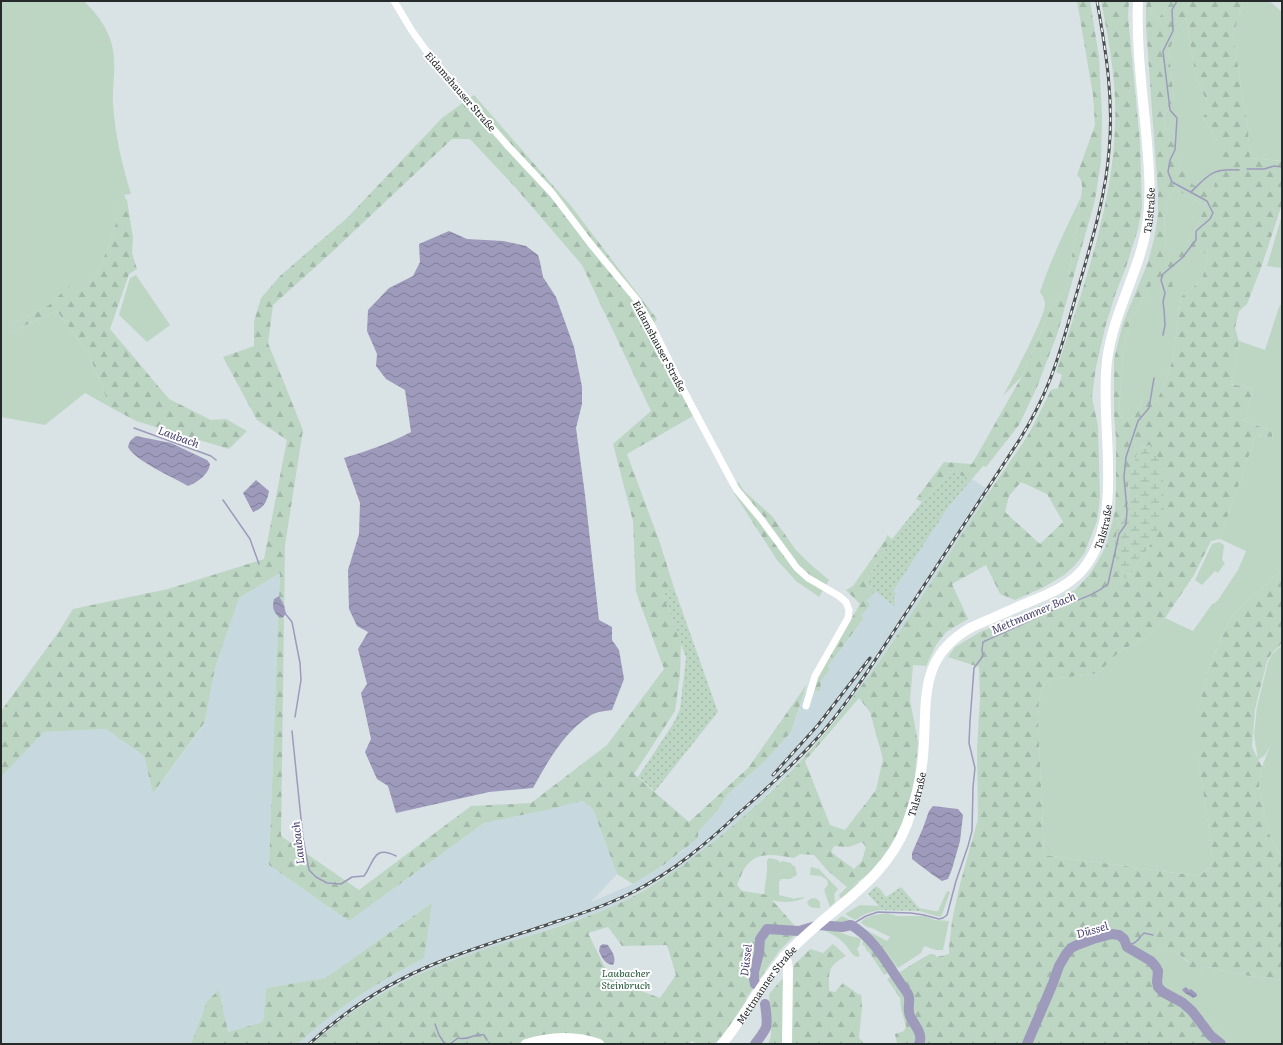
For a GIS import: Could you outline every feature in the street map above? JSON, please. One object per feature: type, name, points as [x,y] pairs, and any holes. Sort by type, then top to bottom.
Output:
[{"type":"main road","name":"Talstraße","points":[[814,928],[852,897],[872,878],[885,863],[906,826],[914,802],[922,767],[926,694],[935,664],[944,648],[957,635],[970,628],[1062,587],[1086,566],[1094,553],[1103,531],[1107,509],[1108,473],[1105,395],[1107,362],[1118,316],[1141,251],[1148,217],[1148,162],[1139,56],[1137,20],[1138,1]]},
{"type":"main road","name":"Mettmanner Straße","points":[[722,1044],[784,956],[814,928]]},
{"type":"main road","points":[[784,956],[788,969],[787,1044]]},
{"type":"main road","points":[[526,1044],[552,1038],[568,1037],[599,1044]]},
{"type":"street","name":"Eidamshauser Straße","points":[[394,1],[412,31],[430,56],[507,145],[552,193],[636,300],[652,326],[687,397],[736,489],[761,519],[797,568],[808,578],[839,596],[848,606],[848,618],[815,676],[806,706]]},
{"type":"shaded area","points":[[972,479],[990,491],[910,616],[849,704],[790,771],[748,813],[690,861],[655,883],[622,902],[604,910],[462,957],[428,970],[390,988],[353,1012],[312,1044],[298,1044],[326,1019],[379,982],[397,973],[432,903],[325,978],[266,988],[263,1022],[228,1032],[219,991],[207,1001],[191,1044],[1,1044],[1,777],[44,732],[106,729],[144,756],[153,793],[205,723],[215,668],[239,598],[280,573],[269,865],[349,921],[484,823],[582,801],[593,809],[617,874],[591,902],[633,884],[683,851],[719,809],[727,795],[766,760],[791,732],[805,692],[820,691],[821,681],[830,669],[828,666],[864,618],[861,616],[867,601],[875,591],[894,606],[895,605],[892,591],[949,506]]},
{"type":"green space","points":[[1,1],[84,1],[101,21],[112,44],[115,127],[131,194],[123,195],[114,232],[100,267],[80,295],[69,287],[49,305],[8,327],[8,333],[57,311],[89,354],[110,407],[85,393],[45,425],[1,417]]},
{"type":"green space","points":[[1077,1],[1090,1],[1099,57],[1102,117],[1101,161],[1095,200],[1058,332],[1037,387],[1019,425],[986,467],[983,466],[972,479],[950,472],[922,502],[916,499],[944,462],[972,464],[1022,376],[1051,308],[1067,288],[1082,191],[1082,182],[1077,175],[1095,125],[1093,95]]},
{"type":"green space","points":[[1101,1],[1129,1],[1128,16],[1140,143],[1142,207],[1138,229],[1115,295],[1105,328],[1096,367],[1092,397],[1098,426],[1100,498],[1097,521],[1084,554],[1074,566],[1064,575],[1044,587],[1015,600],[1000,594],[986,565],[952,584],[968,619],[946,632],[936,645],[926,666],[913,665],[910,700],[918,743],[914,786],[906,816],[882,860],[870,873],[850,887],[847,887],[828,871],[814,855],[800,854],[794,858],[769,855],[757,857],[747,865],[742,872],[737,885],[742,891],[775,896],[772,900],[795,926],[797,933],[779,951],[747,997],[742,1010],[722,1037],[714,1044],[697,1044],[692,1041],[689,1044],[608,1044],[594,1039],[536,1039],[515,1044],[312,1044],[364,1004],[421,973],[482,950],[583,918],[622,902],[656,883],[708,846],[765,797],[800,762],[833,724],[863,684],[918,604],[1031,430],[1051,390],[1058,388],[1062,375],[1056,372],[1094,250],[1102,219],[1113,156],[1115,94],[1112,63]],"holes":[[[1021,482],[1047,494],[1063,522],[1040,544],[1005,512],[1009,496]],[[859,698],[870,712],[883,759],[876,790],[845,830],[830,825],[805,761]],[[862,842],[866,847],[862,861],[854,869],[831,852],[834,846],[849,847]],[[608,927],[622,946],[667,945],[676,975],[660,998],[611,980],[588,933]]]},
{"type":"green space","points":[[1146,1],[1152,1],[1151,15],[1159,18],[1171,1],[1244,1],[1233,35],[1248,129],[1250,158],[1282,161],[1282,204],[1262,265],[1247,304],[1239,311],[1235,328],[1239,341],[1231,384],[1253,389],[1244,421],[1273,431],[1272,437],[1256,435],[1220,539],[1211,541],[1194,575],[1165,618],[1147,637],[1122,650],[1110,660],[1101,671],[1093,674],[1052,679],[1045,683],[1039,700],[1038,718],[1044,855],[1198,876],[1211,867],[1212,857],[1198,758],[1198,711],[1208,671],[1222,635],[1234,613],[1282,570],[1282,643],[1272,653],[1267,661],[1255,709],[1252,747],[1262,767],[1259,785],[1268,832],[1282,858],[1282,980],[1243,975],[1202,966],[1200,972],[1187,967],[1189,962],[1176,952],[1158,948],[1155,961],[1163,971],[1163,984],[1187,1000],[1230,1044],[897,1044],[895,1034],[904,1031],[906,1026],[901,1009],[900,998],[896,992],[895,982],[900,977],[898,973],[916,962],[920,968],[937,957],[949,954],[952,921],[960,884],[978,819],[977,749],[980,698],[979,667],[948,657],[955,647],[982,631],[1075,590],[1089,575],[1106,546],[1115,511],[1116,439],[1114,415],[1114,359],[1123,323],[1126,316],[1131,319],[1123,350],[1119,412],[1125,423],[1136,414],[1144,398],[1157,401],[1170,370],[1181,297],[1202,280],[1208,256],[1196,246],[1172,272],[1173,293],[1152,284],[1134,314],[1127,313],[1148,262],[1158,215],[1158,193],[1146,27]],"holes":[[[1186,17],[1196,78],[1210,108],[1203,117],[1218,142],[1218,175],[1213,189],[1208,191],[1193,185],[1176,156],[1174,132],[1167,130],[1163,117],[1174,99],[1169,51],[1180,25]],[[1174,189],[1206,206],[1191,239],[1178,254],[1165,247],[1165,209]],[[1150,445],[1150,545],[1127,579],[1117,530],[1129,501],[1128,482],[1139,448]]]},
{"type":"green space","points":[[1152,1],[1171,1],[1159,18],[1151,15]]},
{"type":"green space","points":[[1244,1],[1269,1],[1282,12],[1282,161],[1250,158],[1248,129],[1233,35]]},
{"type":"green space","points":[[1186,17],[1196,78],[1210,108],[1203,117],[1218,142],[1218,175],[1213,189],[1208,191],[1193,186],[1176,156],[1174,132],[1167,130],[1163,117],[1174,99],[1169,51],[1180,25]]},
{"type":"green space","points":[[474,95],[571,206],[657,319],[649,330],[693,416],[627,454],[660,543],[674,588],[663,594],[681,644],[680,675],[675,711],[634,774],[689,822],[748,768],[807,684],[791,732],[766,760],[727,795],[719,809],[698,832],[698,838],[665,864],[633,884],[617,874],[593,809],[582,801],[484,823],[349,921],[269,865],[280,573],[239,598],[215,668],[205,722],[153,793],[144,756],[106,729],[44,732],[1,777],[1,711],[60,630],[73,609],[168,589],[264,559],[287,440],[257,420],[223,357],[254,346],[254,321],[261,298],[280,276],[347,218],[442,118]],"holes":[[[452,139],[470,139],[515,187],[582,265],[651,411],[613,444],[633,521],[636,592],[664,669],[607,745],[531,803],[471,806],[359,890],[281,836],[285,545],[303,430],[268,343],[273,305],[331,253]]]},
{"type":"green space","points":[[1174,189],[1206,206],[1191,239],[1178,255],[1165,247],[1165,209]]},
{"type":"green space","points":[[123,195],[127,200],[133,238],[132,253],[137,269],[129,274],[110,329],[169,399],[211,420],[226,419],[247,431],[229,449],[136,421],[110,407],[89,354],[57,311],[8,333],[8,327],[49,305],[69,286],[80,294],[100,267],[114,232],[120,202]]},
{"type":"green space","points":[[1081,197],[1067,288],[1051,308],[1022,376],[1003,396],[1027,349],[1044,310],[1045,303],[1040,292],[1064,232]]},
{"type":"green space","points":[[1282,215],[1282,268],[1267,266]]},
{"type":"green space","points":[[1196,245],[1208,256],[1202,280],[1181,297],[1170,370],[1157,401],[1144,398],[1136,414],[1125,423],[1119,412],[1123,350],[1131,319],[1126,316],[1127,312],[1134,314],[1152,284],[1172,272]]},
{"type":"green space","points":[[136,275],[170,325],[147,342],[119,315],[130,278]]},
{"type":"green space","points":[[1282,303],[1282,570],[1234,613],[1222,635],[1208,671],[1198,711],[1198,758],[1211,842],[1211,867],[1198,876],[1044,855],[1038,718],[1039,700],[1045,683],[1052,679],[1093,674],[1101,671],[1110,660],[1122,650],[1147,637],[1165,618],[1193,631],[1212,604],[1218,600],[1238,570],[1246,551],[1220,539],[1256,435],[1272,437],[1273,431],[1244,421],[1253,389],[1231,384],[1239,341],[1265,350],[1279,307]]},
{"type":"green space","points":[[1150,445],[1163,470],[1164,515],[1150,545],[1127,579],[1118,573],[1115,543],[1117,530],[1129,501],[1128,482],[1139,448]]},
{"type":"green space","points":[[950,472],[972,479],[949,506],[893,591],[896,594],[894,597],[894,606],[865,583],[892,539],[922,502]]},
{"type":"green space","points":[[738,482],[744,491],[772,516],[795,549],[829,580],[819,597],[796,581],[777,560],[730,487]]},
{"type":"green space","points":[[887,535],[892,539],[865,583],[875,591],[867,601],[870,605],[861,616],[864,618],[828,666],[830,669],[821,681],[820,691],[813,691],[818,675],[860,604],[846,590],[853,586],[886,539]]},
{"type":"green space","points":[[1219,542],[1224,545],[1222,560],[1225,563],[1218,573],[1215,571],[1202,585],[1195,580],[1212,544]]},
{"type":"green space","points":[[674,588],[718,712],[655,791],[638,777],[673,724],[680,709],[686,658],[663,594]]},
{"type":"green space","points":[[1282,645],[1282,858],[1268,832],[1259,785],[1262,767],[1270,746],[1265,755],[1258,760],[1254,735],[1257,707],[1268,662],[1272,654]]},
{"type":"green space","points":[[769,858],[778,860],[780,863],[782,861],[791,863],[795,866],[797,875],[790,879],[781,879],[779,882],[779,895],[795,899],[806,897],[789,902],[780,902],[771,900],[774,897],[764,894],[767,861]]},
{"type":"green space","points":[[811,867],[819,869],[838,889],[834,894],[835,902],[830,907],[824,890],[828,884],[827,880],[821,876],[810,875]]},
{"type":"green space","points":[[858,882],[860,885],[840,898],[839,895],[847,887],[850,887]]},
{"type":"green space","points":[[876,886],[886,897],[901,887],[919,908],[919,911],[879,910],[878,905],[868,894]]},
{"type":"green space","points":[[947,891],[950,892],[940,917],[919,911],[919,908],[938,911]]},
{"type":"green space","points":[[815,898],[820,902],[821,908],[812,908],[809,906],[807,902],[810,899]]},
{"type":"green space","points":[[432,903],[424,958],[390,976],[358,996],[312,1031],[298,1044],[191,1044],[207,1001],[219,990],[228,1032],[263,1022],[266,988],[325,978]]},
{"type":"green space","points":[[860,905],[878,906],[879,910],[865,914],[855,920],[845,914]]},
{"type":"green space","points":[[887,913],[897,916],[925,916],[935,920],[949,921],[943,950],[936,950],[924,946],[921,953],[898,968],[884,947],[882,945],[879,946],[872,938],[864,933],[864,931],[866,930],[887,941],[890,937],[861,923],[869,916]]},
{"type":"green space","points":[[842,916],[852,921],[845,924],[832,924]]},
{"type":"green space","points":[[824,930],[836,931],[861,939],[859,947],[857,948],[860,956],[855,956],[842,941]]},
{"type":"green space","points":[[863,940],[868,942],[874,950],[869,952],[867,951],[864,945],[862,946]]},
{"type":"green space","points":[[833,944],[846,956],[835,963],[830,970],[829,991],[835,992],[843,983],[859,995],[861,994],[862,1006],[859,1038],[863,1044],[768,1044],[771,1035],[769,994],[810,949],[823,953]]},
{"type":"green space","points":[[882,945],[897,967],[894,969],[879,946]]},
{"type":"green space","points":[[1158,947],[1176,952],[1200,972],[1202,966],[1243,975],[1282,980],[1282,1044],[1230,1044],[1187,1000],[1162,984],[1163,975],[1155,961]]},
{"type":"green space","points":[[874,950],[890,972],[884,975],[869,952]]},
{"type":"green space","points":[[930,954],[934,954],[937,957],[920,968],[916,962]]},
{"type":"green space","points":[[892,976],[895,982],[896,992],[887,979]]},
{"type":"water","points":[[449,231],[467,239],[503,241],[526,246],[538,255],[543,277],[556,297],[574,347],[582,387],[582,404],[576,428],[599,620],[612,627],[612,640],[619,650],[624,679],[612,710],[593,714],[581,722],[565,738],[533,788],[489,792],[396,813],[388,786],[377,779],[365,752],[371,739],[361,693],[367,684],[358,649],[368,632],[357,626],[349,609],[348,570],[359,534],[360,503],[344,458],[362,453],[411,432],[405,390],[386,379],[376,366],[377,354],[367,331],[368,310],[389,288],[413,276],[420,262],[419,244]]},
{"type":"water","points":[[136,436],[171,443],[207,460],[210,464],[209,468],[202,478],[188,486],[138,458],[128,447],[130,441]]},
{"type":"water","points":[[256,480],[269,491],[264,504],[260,509],[253,512],[243,493]]},
{"type":"water","points":[[279,596],[284,605],[286,614],[280,618],[274,611],[273,607],[274,599]]},
{"type":"water","points":[[933,806],[958,809],[963,815],[960,841],[952,869],[948,879],[942,881],[912,859],[912,853],[929,811]]},
{"type":"water","points":[[603,944],[608,945],[612,952],[614,957],[613,965],[606,962],[600,954],[600,946]]},
{"type":"water","points":[[1186,987],[1189,990],[1191,989],[1197,994],[1197,996],[1193,998],[1185,993],[1182,990]]},
{"type":"waterway","name":"Mettmanner Bach","points":[[1163,335],[1165,325],[1163,302],[1165,293],[1161,280],[1163,274],[1182,258],[1196,240],[1196,231],[1210,219],[1213,213],[1207,201],[1172,182],[1168,172],[1170,160],[1175,150],[1177,118],[1170,110],[1163,51],[1173,31],[1172,10],[1177,1]]},
{"type":"waterway","points":[[1247,169],[1264,169],[1274,166],[1282,167]]},
{"type":"waterway","points":[[1191,192],[1202,181],[1217,171],[1239,170]]},
{"type":"waterway","name":"Mettmanner Bach","points":[[851,925],[866,916],[878,912],[911,913],[939,919],[947,915],[972,831],[975,768],[969,743],[970,721],[974,668],[983,656],[983,642],[1064,605],[1093,594],[1108,584],[1119,534],[1126,524],[1127,511],[1124,477],[1126,457],[1138,421],[1149,408],[1154,378]]},
{"type":"waterway","name":"Laubach","points":[[134,428],[211,456],[216,460]]},
{"type":"waterway","name":"Laubach","points":[[223,500],[250,539],[259,564]]},
{"type":"waterway","name":"Laubach","points":[[284,612],[292,622],[300,663],[301,680],[295,717]]},
{"type":"waterway","name":"Laubach","points":[[292,731],[303,838],[309,870],[316,877],[327,883],[341,884],[352,877],[364,876],[372,861],[378,854],[383,852],[396,856]]},
{"type":"waterway","name":"Mettmanner Bach","points":[[755,984],[754,972],[759,953],[760,939],[767,929],[799,931],[819,925],[842,927],[851,925],[859,930],[872,943],[907,993],[909,997],[909,1013],[919,1033],[919,1044]]},
{"type":"waterway","points":[[1142,935],[1144,933],[1153,935]]},
{"type":"waterway","name":"Düssel","points":[[1027,1044],[1059,966],[1066,954],[1071,948],[1077,945],[1112,934],[1119,935],[1124,939],[1127,947],[1151,961],[1158,971],[1158,987],[1163,992],[1183,1003],[1192,1011],[1211,1036],[1221,1044]]},
{"type":"waterway","points":[[1127,945],[1132,944],[1141,936]]},
{"type":"waterway","name":"Düssel","points":[[755,1044],[766,1026],[767,1017],[765,1004]]},
{"type":"waterway","name":"Laubach","points":[[435,1024],[439,1035],[445,1044],[450,1044],[458,1038],[465,1039],[477,1035],[484,1035],[487,1040]]},
{"type":"railway","points":[[309,1044],[354,1008],[370,997],[404,978],[468,951],[597,908],[635,891],[663,875],[702,846],[806,751],[848,700],[868,672],[1020,439],[1039,404],[1053,372],[1091,244],[1107,170],[1110,132],[1110,95],[1106,57],[1097,1]]},
{"type":"railway","points":[[773,775],[818,725],[870,658]]},
{"type":"park label","name":"Laubacher Steinbruch","points":[[626,978]]}]
